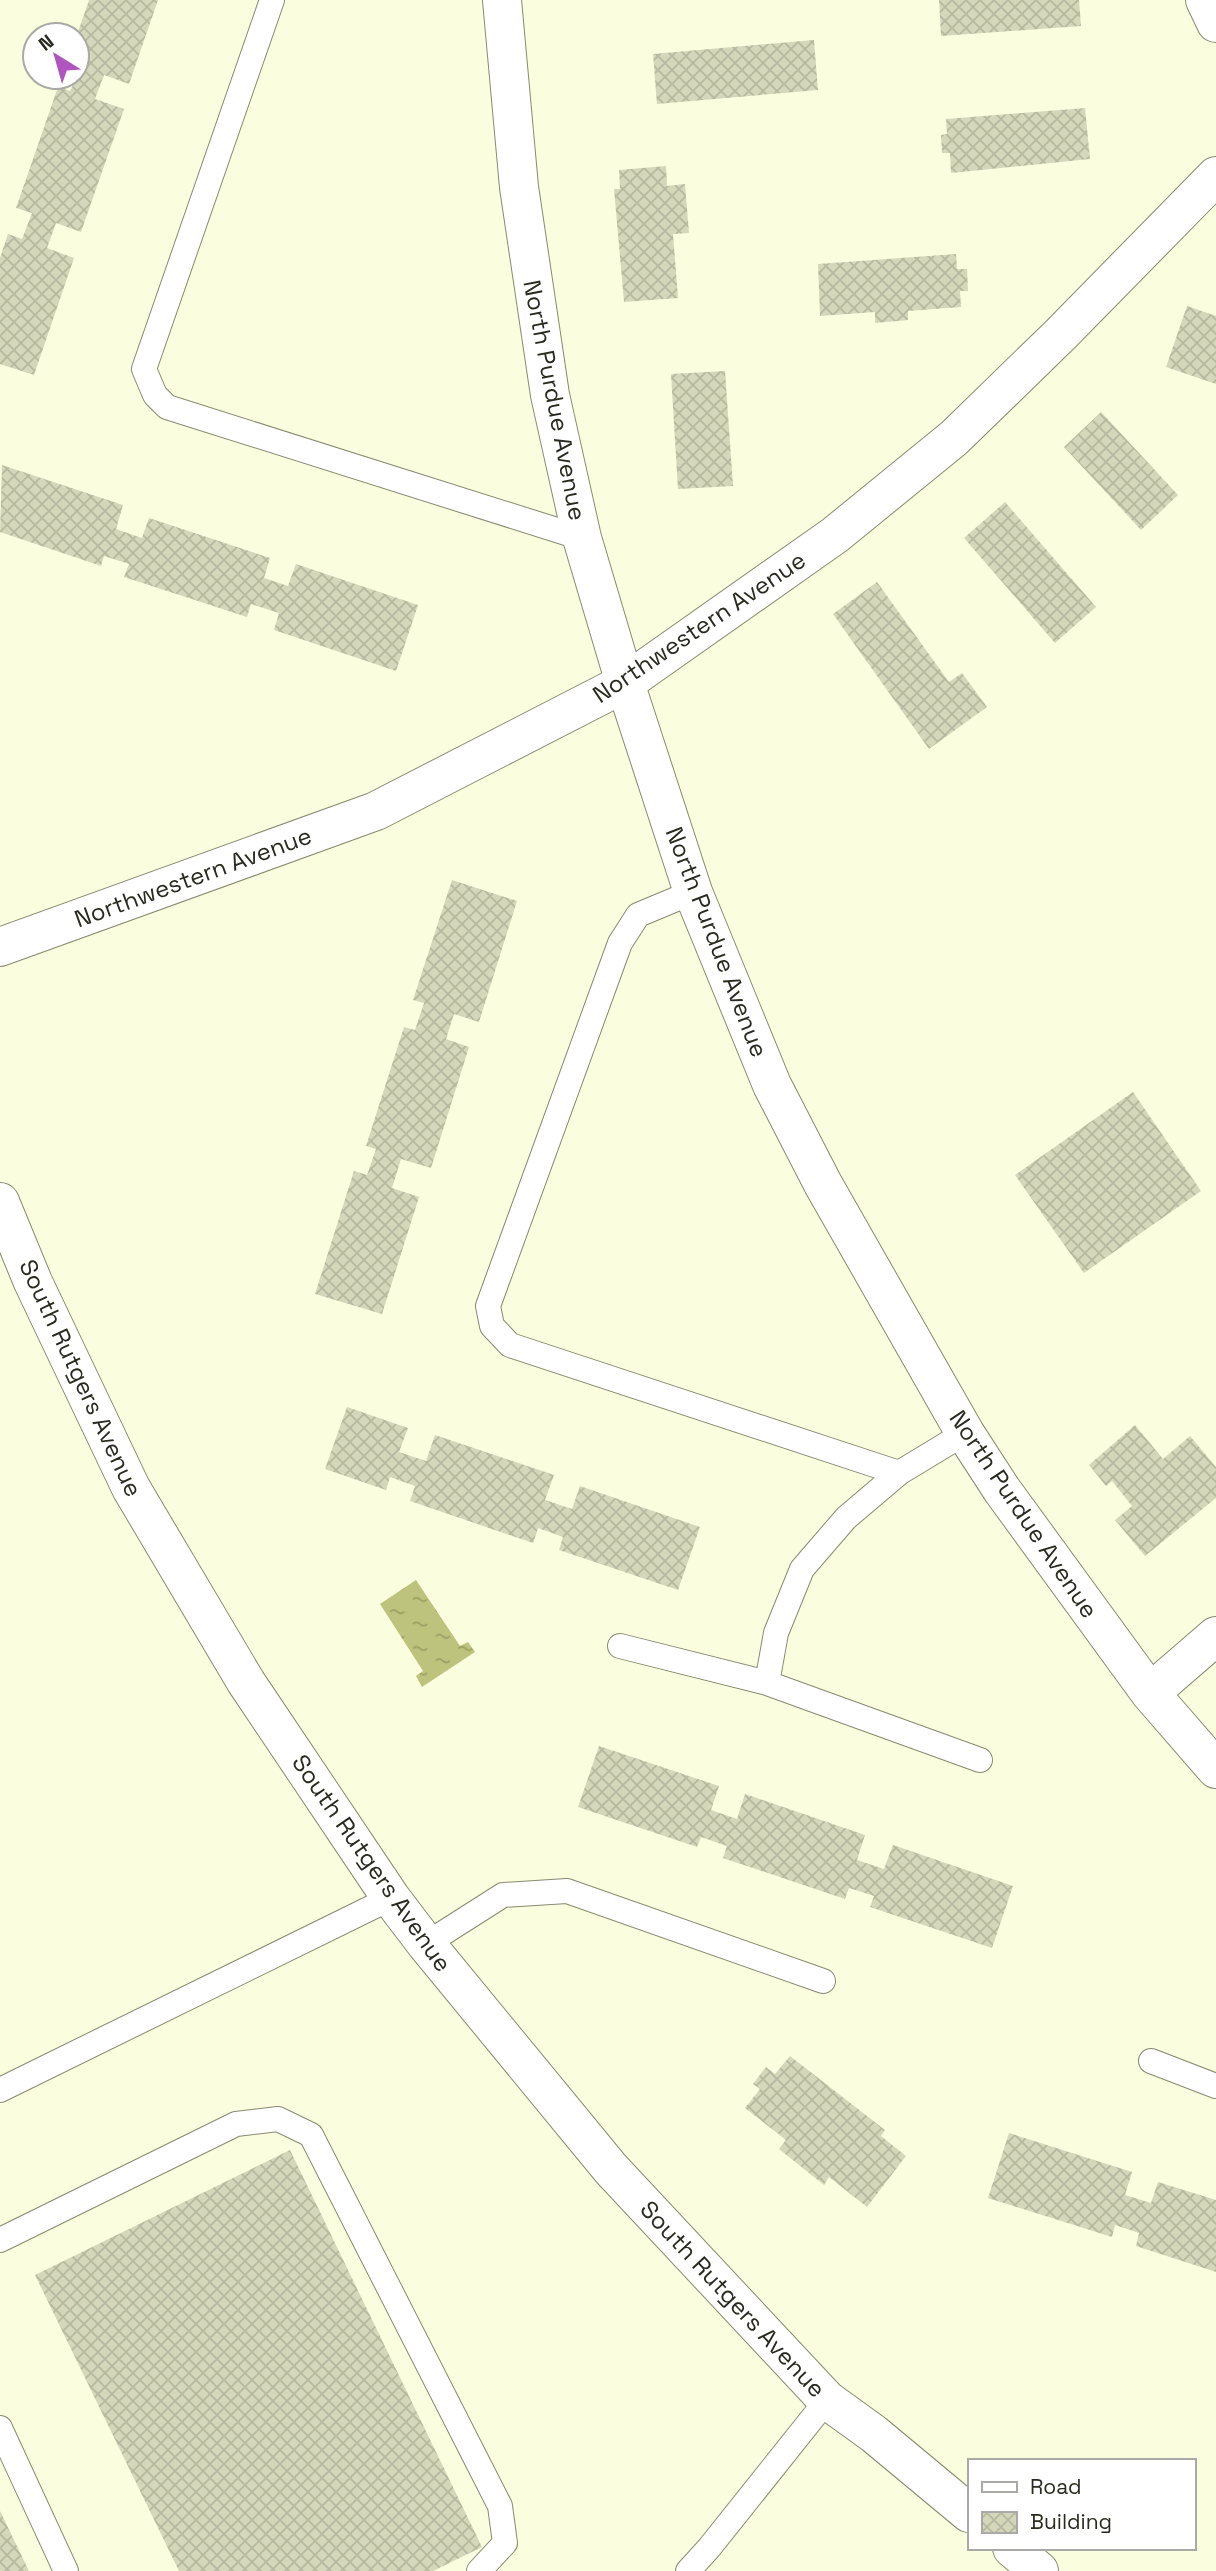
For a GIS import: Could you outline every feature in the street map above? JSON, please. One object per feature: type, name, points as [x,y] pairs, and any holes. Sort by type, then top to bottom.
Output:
[{"type":"street","name":"North Purdue Avenue","points":[[502,0],[521,200],[550,395],[582,538],[625,683],[693,892],[772,1085],[823,1184],[965,1433],[1002,1490],[1150,1693],[1216,1769]]},
{"type":"street","points":[[1205,0],[1216,23]]},
{"type":"street","name":"Northwestern Avenue","points":[[0,947],[376,811],[625,683],[835,535],[954,438],[1061,334],[1216,176]]},
{"type":"street","name":"South Rutgers Avenue","points":[[0,1202],[33,1282],[131,1488],[246,1682],[391,1898],[611,2169],[827,2400],[874,2434],[968,2512]]},
{"type":"street","points":[[1150,1693],[1216,1636]]},
{"type":"street","points":[[1014,2550],[1039,2571]]},
{"type":"lane","points":[[272,0],[144,369],[155,395],[167,407],[582,538]]},
{"type":"lane","points":[[693,892],[638,915],[620,943],[488,1306],[492,1326],[510,1345],[899,1473]]},
{"type":"lane","points":[[767,1683],[776,1633],[802,1569],[846,1518],[899,1473],[965,1433]]},
{"type":"lane","points":[[620,1646],[767,1683],[980,1760]]},
{"type":"lane","points":[[426,1944],[503,1895],[567,1891],[823,1981]]},
{"type":"lane","points":[[0,2090],[391,1898]]},
{"type":"lane","points":[[1152,2061],[1216,2086]]},
{"type":"lane","points":[[0,2240],[236,2124],[278,2119],[311,2135],[500,2506],[505,2543],[479,2571]]},
{"type":"lane","points":[[688,2571],[827,2400]]},
{"type":"lane","points":[[0,2428],[66,2571]]},
{"type":"water","points":[[416,1580],[460,1646],[468,1642],[475,1652],[422,1687],[416,1676],[423,1671],[380,1604]]},
{"type":"building","points":[[89,0],[158,0],[129,84],[104,75],[95,99],[124,109],[81,232],[56,223],[47,248],[74,258],[34,375],[0,364],[0,258],[8,234],[22,239],[32,213],[16,208],[57,91],[91,91],[91,21],[82,21]]},
{"type":"building","points":[[939,0],[1079,0],[1081,26],[941,36]]},
{"type":"building","points":[[814,40],[818,90],[657,104],[653,54]]},
{"type":"building","points":[[1085,108],[1090,159],[951,173],[950,153],[942,153],[941,135],[947,134],[946,119]]},
{"type":"building","points":[[666,166],[667,186],[685,184],[689,233],[673,234],[678,298],[624,302],[614,189],[620,189],[619,170]]},
{"type":"building","points":[[956,254],[957,269],[967,269],[968,291],[960,291],[961,307],[908,311],[908,320],[875,323],[875,312],[820,316],[818,264]]},
{"type":"building","points":[[1187,306],[1216,316],[1216,384],[1166,367]]},
{"type":"building","points":[[725,371],[733,486],[678,489],[671,374]]},
{"type":"building","points":[[1101,412],[1178,495],[1141,530],[1064,447]]},
{"type":"building","points":[[2,465],[123,505],[116,529],[142,538],[149,518],[270,558],[264,578],[288,586],[296,564],[418,605],[396,671],[274,630],[279,613],[251,604],[247,617],[124,577],[129,564],[104,556],[101,566],[0,532]]},
{"type":"building","points":[[1005,502],[1096,607],[1055,643],[964,538]]},
{"type":"building","points":[[877,582],[949,682],[962,673],[987,707],[929,749],[833,614]]},
{"type":"building","points":[[452,880],[517,901],[479,1022],[454,1014],[446,1039],[469,1047],[431,1168],[401,1159],[392,1188],[419,1197],[382,1314],[315,1294],[354,1171],[367,1175],[376,1149],[366,1146],[404,1027],[415,1030],[424,1003],[413,1000]]},
{"type":"building","points":[[1133,1092],[1201,1191],[1084,1273],[1015,1175]]},
{"type":"building","points":[[347,1407],[408,1428],[399,1452],[426,1461],[435,1435],[554,1475],[545,1500],[572,1509],[580,1486],[700,1527],[678,1590],[559,1550],[563,1537],[538,1528],[533,1543],[410,1501],[415,1486],[390,1477],[386,1490],[325,1469]]},
{"type":"building","points":[[1135,1425],[1163,1459],[1190,1436],[1216,1467],[1216,1498],[1145,1556],[1115,1520],[1132,1506],[1112,1481],[1106,1486],[1089,1465]]},
{"type":"building","points":[[599,1746],[719,1786],[711,1810],[737,1819],[745,1794],[865,1835],[857,1860],[884,1869],[893,1845],[1013,1886],[992,1948],[870,1907],[874,1896],[849,1888],[845,1899],[723,1858],[727,1846],[701,1837],[697,1847],[578,1807]]},
{"type":"building","points":[[790,2056],[885,2130],[881,2136],[906,2156],[867,2207],[829,2177],[824,2185],[779,2149],[786,2140],[745,2108],[760,2089],[753,2084],[766,2067],[775,2074]]},
{"type":"building","points":[[1009,2133],[1132,2172],[1125,2195],[1151,2203],[1158,2182],[1216,2200],[1216,2272],[1136,2246],[1139,2233],[1115,2225],[1112,2237],[988,2198]]},
{"type":"building","points":[[290,2150],[482,2547],[433,2571],[179,2571],[35,2275]]},
{"type":"building","points":[[0,2511],[29,2571],[0,2571]]}]
